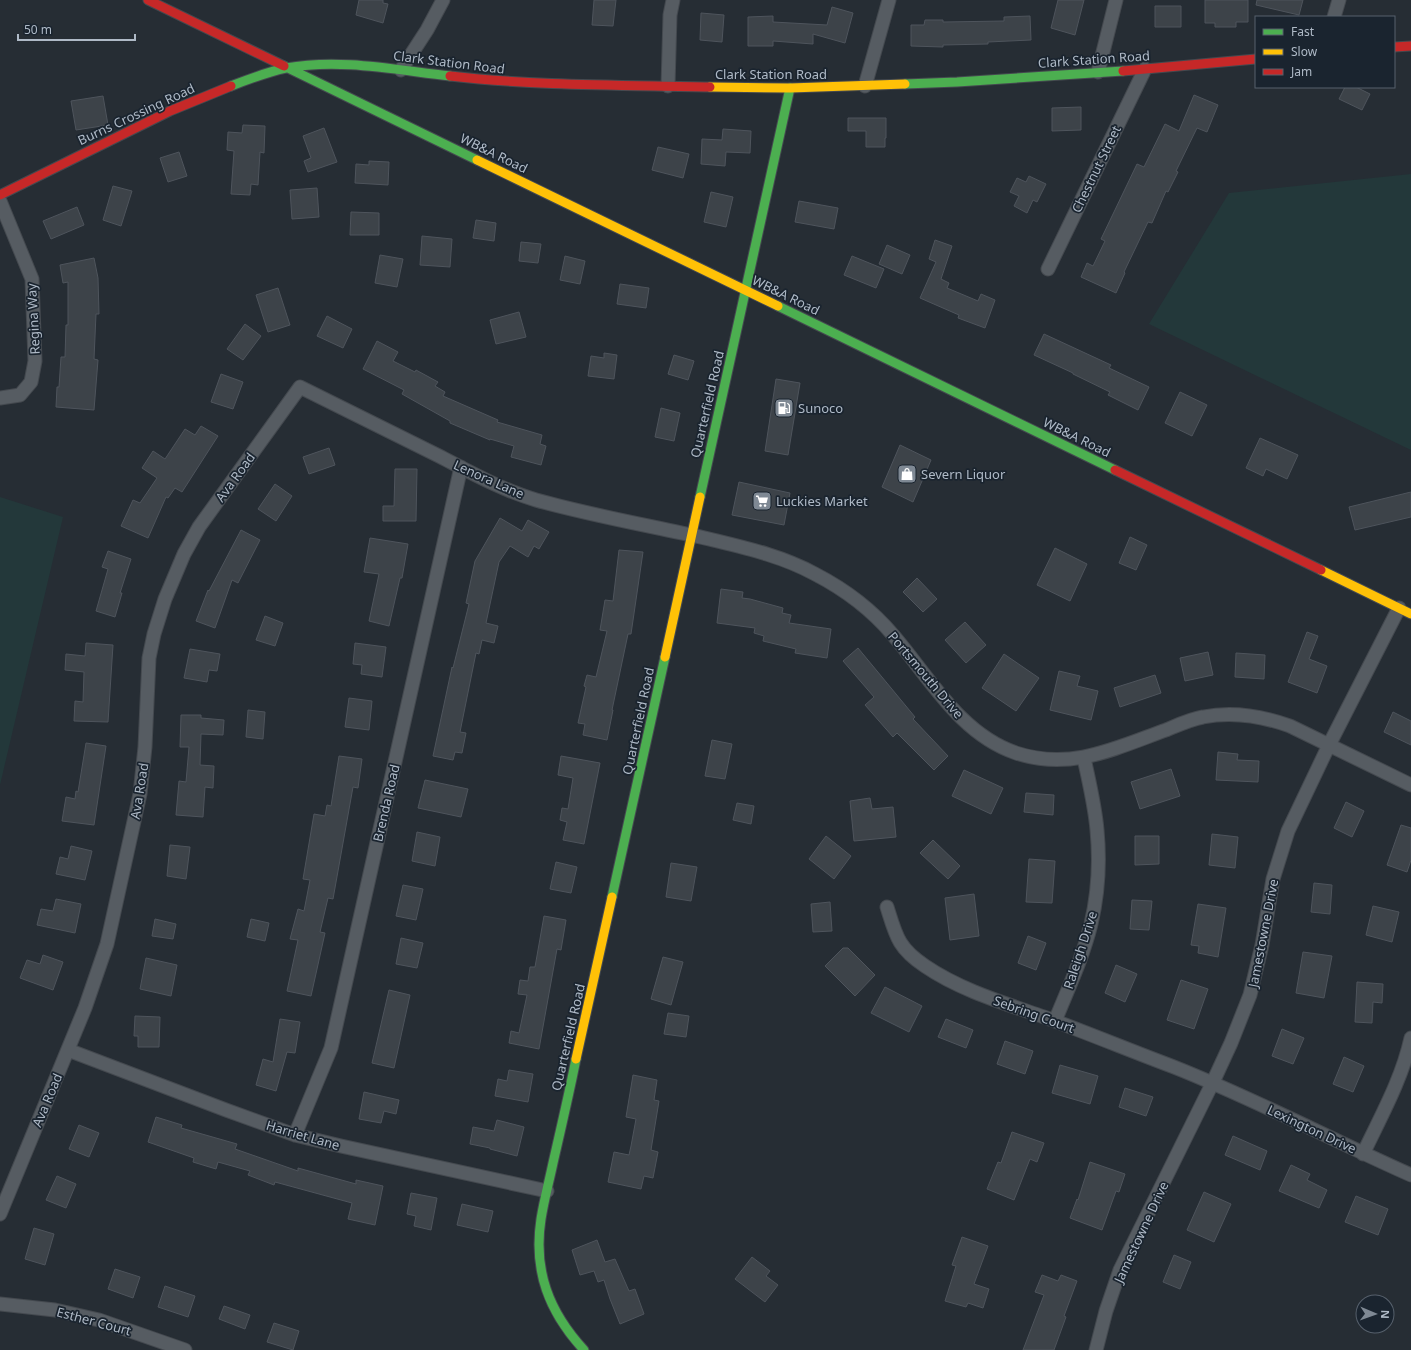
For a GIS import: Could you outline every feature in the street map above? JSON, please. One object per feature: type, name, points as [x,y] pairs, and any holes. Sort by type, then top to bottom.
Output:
[{"type":"street","points":[[401,70],[427,30],[443,0]]},
{"type":"street","points":[[668,86],[670,15],[673,0]]},
{"type":"street","points":[[865,86],[889,0]]},
{"type":"street","points":[[1098,72],[1116,0]]},
{"type":"street","points":[[1334,16],[1339,0]]},
{"type":"street","name":"WB&A Road","points":[[156,2],[287,68],[1411,614]]},
{"type":"street","points":[[1395,47],[1411,46]]},
{"type":"street","name":"Clark Station Road","points":[[287,68],[335,64],[360,65],[491,81],[536,84],[790,88],[957,82],[1144,69],[1255,59]]},
{"type":"street","name":"Burns Crossing Road","points":[[0,195],[177,108],[258,74],[287,68]]},
{"type":"street","name":"Chestnut Street","points":[[1048,269],[1144,69]]},
{"type":"street","name":"Quarterfield Road","points":[[584,1350],[574,1340],[559,1320],[548,1297],[541,1270],[539,1237],[546,1192],[790,88]]},
{"type":"street","name":"Regina Way","points":[[0,201],[32,279],[35,361],[31,382],[20,395],[0,398]]},
{"type":"street","name":"Lenora Lane","points":[[300,387],[461,467],[532,499],[561,507],[692,535]]},
{"type":"street","name":"Ava Road","points":[[0,1214],[85,1008],[107,944],[140,794],[145,747],[149,658],[164,598],[184,554],[199,527],[300,387]]},
{"type":"street","name":"Brenda Road","points":[[295,1135],[331,1048],[461,467]]},
{"type":"street","name":"Portsmouth Drive","points":[[692,535],[761,552],[788,561],[835,585],[857,601],[892,633],[958,716],[977,732],[998,745],[1017,753],[1038,758],[1084,758],[1105,753],[1201,717],[1226,714],[1252,716],[1290,726],[1411,785]]},
{"type":"street","name":"Jamestowne Drive","points":[[1096,1350],[1106,1311],[1120,1270],[1213,1082],[1231,1043],[1250,995],[1262,945],[1273,879],[1288,831],[1329,745],[1399,608]]},
{"type":"street","name":"Raleigh Drive","points":[[1055,1021],[1081,956],[1091,924],[1096,893],[1099,861],[1097,830],[1084,758]]},
{"type":"street","name":"Sebring Court","points":[[887,907],[896,937],[907,952],[944,978],[975,992],[1213,1082]]},
{"type":"street","points":[[1363,1154],[1393,1090],[1407,1056],[1411,1038]]},
{"type":"street","name":"Harriet Lane","points":[[68,1050],[295,1135],[546,1192]]},
{"type":"street","name":"Lexington Drive","points":[[1213,1082],[1363,1154],[1411,1175]]},
{"type":"street","name":"Esther Court","points":[[0,1304],[55,1310],[99,1320],[185,1350]]},
{"type":"green space","points":[[1411,174],[1411,450],[1149,324],[1229,193]]},
{"type":"green space","points":[[0,497],[63,517],[0,785]]},
{"type":"building","points":[[359,0],[383,0],[383,3],[388,4],[383,23],[356,15]]},
{"type":"building","points":[[594,0],[616,0],[613,26],[592,25]]},
{"type":"building","points":[[1058,0],[1084,0],[1075,35],[1051,28]]},
{"type":"building","points":[[1205,0],[1248,0],[1248,22],[1236,22],[1236,27],[1215,27],[1215,23],[1205,23]]},
{"type":"building","points":[[1257,0],[1303,0],[1299,15],[1256,5]]},
{"type":"building","points":[[1155,6],[1181,6],[1181,27],[1155,27]]},
{"type":"building","points":[[832,7],[853,13],[845,43],[813,34],[813,44],[773,41],[773,46],[748,46],[748,17],[773,16],[773,22],[827,25]]},
{"type":"building","points":[[701,13],[724,15],[722,42],[700,40]]},
{"type":"building","points":[[1030,16],[1031,40],[988,42],[988,44],[943,45],[943,47],[911,46],[911,25],[924,25],[925,20],[943,20],[943,22],[1004,21],[1004,17]]},
{"type":"building","points":[[1344,88],[1358,88],[1370,94],[1362,110],[1339,99]]},
{"type":"building","points":[[1194,95],[1218,105],[1207,132],[1197,128],[1176,171],[1178,172],[1168,192],[1166,191],[1152,223],[1148,222],[1124,272],[1125,273],[1116,293],[1081,277],[1087,263],[1093,266],[1105,241],[1101,239],[1137,164],[1144,167],[1165,124],[1179,131]]},
{"type":"building","points":[[103,96],[108,125],[76,130],[71,101]]},
{"type":"building","points":[[1081,107],[1081,130],[1052,131],[1052,108]]},
{"type":"building","points":[[848,118],[886,118],[885,147],[866,147],[866,131],[848,131]]},
{"type":"building","points":[[243,125],[265,126],[264,153],[260,152],[258,185],[251,184],[250,195],[231,194],[234,151],[227,150],[228,132],[242,133]]},
{"type":"building","points":[[324,128],[337,162],[308,172],[304,161],[311,158],[303,136]]},
{"type":"building","points":[[723,129],[751,131],[750,153],[726,152],[725,166],[701,164],[702,139],[722,140]]},
{"type":"building","points":[[658,147],[689,154],[683,178],[652,170]]},
{"type":"building","points":[[179,152],[187,176],[168,182],[160,158]]},
{"type":"building","points":[[369,161],[389,162],[388,185],[355,183],[356,164],[369,165]]},
{"type":"building","points":[[1029,176],[1046,184],[1037,202],[1033,200],[1027,213],[1014,206],[1019,196],[1010,192],[1017,178],[1026,182]]},
{"type":"building","points":[[113,186],[132,191],[121,226],[103,220]]},
{"type":"building","points":[[317,188],[319,217],[292,219],[290,190]]},
{"type":"building","points":[[711,192],[733,197],[726,227],[704,222]]},
{"type":"building","points":[[799,201],[838,208],[834,229],[795,222]]},
{"type":"building","points":[[77,207],[84,225],[51,239],[43,221]]},
{"type":"building","points":[[351,212],[379,213],[379,235],[350,235]]},
{"type":"building","points":[[476,220],[496,223],[494,241],[473,238]]},
{"type":"building","points":[[422,236],[452,239],[450,267],[420,265]]},
{"type":"building","points":[[935,240],[952,246],[941,279],[949,283],[947,288],[978,301],[981,294],[995,300],[985,328],[958,318],[959,315],[920,298],[936,262],[929,259]]},
{"type":"building","points":[[521,242],[541,244],[538,263],[519,261]]},
{"type":"building","points":[[887,245],[910,255],[902,274],[879,264]]},
{"type":"building","points":[[380,255],[403,259],[397,287],[375,283]]},
{"type":"building","points":[[565,256],[585,261],[580,284],[560,280]]},
{"type":"building","points":[[852,256],[884,269],[876,288],[844,275]]},
{"type":"building","points":[[94,258],[98,278],[99,314],[96,314],[94,359],[98,360],[94,410],[56,407],[61,357],[65,357],[66,325],[68,325],[68,282],[63,283],[60,265]]},
{"type":"building","points":[[620,284],[649,288],[646,308],[617,304]]},
{"type":"building","points":[[278,288],[290,325],[268,332],[256,295]]},
{"type":"building","points":[[519,312],[526,337],[496,344],[490,320]]},
{"type":"building","points":[[327,316],[352,329],[343,348],[317,336]]},
{"type":"building","points":[[245,324],[261,336],[243,360],[227,349]]},
{"type":"building","points":[[1044,334],[1111,365],[1109,368],[1149,387],[1138,410],[1108,395],[1110,392],[1034,355]]},
{"type":"building","points":[[377,341],[398,352],[393,361],[415,372],[416,370],[438,382],[435,386],[445,392],[443,396],[498,420],[497,422],[542,435],[540,444],[546,446],[541,465],[511,457],[514,446],[490,440],[450,423],[450,421],[402,394],[404,390],[363,369]]},
{"type":"building","points":[[604,353],[617,355],[614,379],[588,376],[591,356],[604,358]]},
{"type":"building","points":[[674,355],[694,361],[688,380],[668,374]]},
{"type":"building","points":[[221,374],[243,382],[233,409],[211,402]]},
{"type":"building","points":[[776,379],[800,383],[788,455],[765,451]]},
{"type":"building","points":[[1180,392],[1207,405],[1192,436],[1165,423]]},
{"type":"building","points":[[661,408],[680,413],[674,441],[655,437]]},
{"type":"building","points":[[201,426],[218,436],[182,492],[175,488],[168,498],[166,497],[148,538],[121,526],[133,500],[140,503],[157,478],[142,468],[153,451],[165,459],[185,429],[195,435]]},
{"type":"building","points":[[1260,438],[1298,455],[1287,479],[1266,469],[1263,476],[1246,468]]},
{"type":"building","name":"Severn Liquor","points":[[900,445],[931,460],[913,502],[882,487]]},
{"type":"building","points":[[329,448],[335,465],[309,474],[303,457]]},
{"type":"building","points":[[395,469],[417,469],[416,521],[383,521],[383,506],[394,506]]},
{"type":"building","name":"Luckies Market","points":[[739,482],[790,493],[784,525],[732,515]]},
{"type":"building","points":[[275,484],[292,496],[276,521],[258,509]]},
{"type":"building","points":[[1411,492],[1411,517],[1355,530],[1349,507]]},
{"type":"building","points":[[500,518],[522,531],[528,520],[549,532],[539,549],[534,546],[528,557],[510,546],[499,562],[486,623],[498,626],[494,643],[482,640],[479,654],[476,653],[460,732],[466,733],[462,753],[455,752],[453,760],[433,756],[452,667],[453,668],[469,604],[466,603],[475,561]]},
{"type":"building","points":[[241,530],[260,540],[238,583],[232,580],[215,628],[196,621],[208,590],[209,591]]},
{"type":"building","points":[[1130,537],[1147,545],[1136,570],[1119,563]]},
{"type":"building","points":[[370,538],[408,544],[402,578],[400,578],[389,626],[369,621],[379,574],[364,572]]},
{"type":"building","points":[[1055,548],[1087,564],[1070,601],[1037,585]]},
{"type":"building","points":[[619,550],[643,552],[631,634],[628,634],[607,740],[583,735],[585,724],[578,723],[586,687],[584,686],[587,675],[596,677],[607,631],[600,630],[605,600],[613,601]]},
{"type":"building","points":[[108,551],[131,559],[120,593],[122,593],[115,617],[96,611],[108,569],[102,567]]},
{"type":"building","points":[[917,578],[937,599],[923,612],[903,592]]},
{"type":"building","points":[[721,589],[743,592],[742,598],[783,608],[782,613],[791,615],[789,623],[831,629],[827,658],[795,653],[796,649],[763,641],[764,636],[754,633],[755,628],[717,623]]},
{"type":"building","points":[[265,616],[283,623],[275,646],[256,640]]},
{"type":"building","points":[[965,622],[986,645],[966,663],[945,640]]},
{"type":"building","points":[[1307,632],[1318,636],[1309,659],[1327,666],[1317,693],[1288,682]]},
{"type":"building","points":[[86,643],[113,645],[108,722],[74,721],[75,701],[83,702],[84,672],[65,670],[66,654],[85,656]]},
{"type":"building","points":[[355,643],[386,647],[382,677],[361,674],[362,665],[353,664]]},
{"type":"building","points":[[858,648],[915,717],[913,719],[948,756],[934,770],[897,733],[893,737],[865,705],[874,697],[843,661]]},
{"type":"building","points":[[190,649],[220,654],[217,671],[209,670],[207,682],[184,678]]},
{"type":"building","points":[[1208,652],[1213,675],[1185,681],[1180,658]]},
{"type":"building","points":[[1236,653],[1265,655],[1264,679],[1235,677]]},
{"type":"building","points":[[1004,654],[1039,678],[1016,711],[982,688]]},
{"type":"building","points":[[1059,671],[1080,676],[1077,686],[1098,691],[1091,720],[1050,710]]},
{"type":"building","points":[[1155,675],[1161,693],[1120,707],[1114,688]]},
{"type":"building","points":[[349,698],[372,701],[369,730],[345,727]]},
{"type":"building","points":[[248,710],[265,712],[263,739],[246,737]]},
{"type":"building","points":[[1393,712],[1411,721],[1411,745],[1384,732]]},
{"type":"building","points":[[181,715],[201,715],[201,718],[224,720],[223,735],[201,734],[200,765],[214,766],[213,788],[205,787],[203,817],[176,815],[179,781],[186,782],[189,747],[180,747]]},
{"type":"building","points":[[712,740],[732,744],[725,779],[705,776]]},
{"type":"building","points":[[86,743],[106,746],[94,825],[62,821],[66,797],[75,799],[76,791],[78,792]]},
{"type":"building","points":[[1218,752],[1238,754],[1237,760],[1259,761],[1258,782],[1216,780]]},
{"type":"building","points":[[339,756],[362,759],[358,788],[353,787],[333,899],[328,898],[320,932],[325,933],[311,996],[287,991],[298,940],[290,939],[298,909],[304,911],[310,880],[303,879],[314,814],[325,816],[327,805],[331,806]]},
{"type":"building","points":[[561,756],[600,763],[584,844],[563,840],[567,822],[560,820],[562,808],[568,809],[573,778],[558,775]]},
{"type":"building","points":[[1171,769],[1180,796],[1140,809],[1131,782]]},
{"type":"building","points":[[964,770],[1003,788],[991,814],[952,796]]},
{"type":"building","points":[[425,780],[468,789],[461,817],[418,808]]},
{"type":"building","points":[[1026,793],[1054,795],[1053,815],[1024,812]]},
{"type":"building","points":[[870,798],[872,809],[893,807],[896,837],[854,841],[850,801]]},
{"type":"building","points":[[1346,802],[1364,811],[1352,837],[1334,828]]},
{"type":"building","points":[[737,803],[754,806],[751,824],[733,820]]},
{"type":"building","points":[[1401,825],[1411,828],[1411,860],[1407,872],[1387,865]]},
{"type":"building","points":[[417,832],[440,837],[435,866],[412,861]]},
{"type":"building","points":[[1212,834],[1238,837],[1235,868],[1209,865]]},
{"type":"building","points":[[826,836],[851,856],[834,879],[809,859]]},
{"type":"building","points":[[1135,836],[1159,836],[1159,864],[1135,865]]},
{"type":"building","points":[[933,840],[960,866],[948,879],[920,853]]},
{"type":"building","points":[[170,845],[190,847],[186,879],[167,876]]},
{"type":"building","points":[[71,846],[92,851],[85,880],[56,874],[60,857],[68,859]]},
{"type":"building","points":[[1029,859],[1055,861],[1052,903],[1026,902]]},
{"type":"building","points":[[556,862],[577,867],[571,893],[550,889]]},
{"type":"building","points":[[671,863],[697,867],[691,901],[666,897]]},
{"type":"building","points":[[1314,883],[1332,885],[1330,914],[1311,912]]},
{"type":"building","points":[[403,885],[423,889],[416,920],[396,916]]},
{"type":"building","points":[[974,894],[979,936],[950,940],[945,898]]},
{"type":"building","points":[[56,899],[81,904],[75,933],[37,925],[41,909],[53,911]]},
{"type":"building","points":[[1132,900],[1152,901],[1149,930],[1130,929]]},
{"type":"building","points":[[830,902],[832,931],[813,932],[811,904]]},
{"type":"building","points":[[1198,904],[1226,908],[1218,957],[1198,953],[1199,946],[1191,945]]},
{"type":"building","points":[[1373,906],[1399,912],[1392,942],[1366,935]]},
{"type":"building","points":[[544,916],[566,920],[561,950],[557,949],[539,1049],[509,1043],[511,1031],[519,1033],[527,995],[518,994],[520,980],[528,981],[530,967],[535,967]]},
{"type":"building","points":[[155,919],[176,924],[173,939],[152,936]]},
{"type":"building","points":[[251,919],[269,923],[265,941],[247,937]]},
{"type":"building","points":[[1028,936],[1046,943],[1036,970],[1018,963]]},
{"type":"building","points":[[401,938],[423,943],[417,968],[396,964]]},
{"type":"building","points":[[843,948],[848,948],[875,975],[855,996],[825,966]]},
{"type":"building","points":[[1303,952],[1332,956],[1324,998],[1296,993]]},
{"type":"building","points":[[43,955],[63,962],[53,990],[20,978],[27,960],[40,964]]},
{"type":"building","points":[[663,957],[683,962],[671,1005],[651,999]]},
{"type":"building","points":[[146,958],[177,965],[171,996],[140,989]]},
{"type":"building","points":[[1116,965],[1137,974],[1125,1002],[1105,993]]},
{"type":"building","points":[[1181,980],[1208,989],[1194,1029],[1167,1020]]},
{"type":"building","points":[[1357,982],[1383,984],[1382,1003],[1373,1002],[1372,1023],[1355,1022]]},
{"type":"building","points":[[885,987],[922,1006],[909,1032],[871,1013]]},
{"type":"building","points":[[389,990],[410,995],[394,1068],[372,1063]]},
{"type":"building","points":[[668,1013],[689,1016],[686,1037],[664,1034]]},
{"type":"building","points":[[135,1016],[160,1017],[159,1047],[138,1047],[138,1036],[134,1036]]},
{"type":"building","points":[[280,1019],[300,1022],[295,1053],[287,1052],[276,1091],[256,1085],[263,1059],[273,1062]]},
{"type":"building","points":[[946,1019],[973,1030],[966,1048],[938,1037]]},
{"type":"building","points":[[1282,1029],[1304,1038],[1293,1064],[1272,1056]]},
{"type":"building","points":[[1005,1041],[1033,1051],[1025,1074],[997,1064]]},
{"type":"building","points":[[1344,1057],[1364,1066],[1353,1092],[1333,1084]]},
{"type":"building","points":[[1060,1065],[1098,1076],[1090,1104],[1052,1093]]},
{"type":"building","points":[[509,1070],[533,1074],[528,1102],[495,1096],[498,1079],[507,1081]]},
{"type":"building","points":[[633,1075],[657,1080],[654,1100],[659,1101],[651,1150],[658,1152],[653,1178],[644,1176],[641,1189],[608,1182],[614,1152],[629,1155],[636,1119],[626,1117]]},
{"type":"building","points":[[1125,1088],[1153,1097],[1146,1116],[1119,1107]]},
{"type":"building","points":[[364,1092],[399,1100],[396,1114],[384,1111],[381,1123],[359,1119]]},
{"type":"building","points":[[156,1117],[182,1125],[181,1128],[237,1144],[235,1149],[298,1171],[298,1168],[356,1184],[356,1180],[383,1186],[375,1225],[348,1219],[352,1203],[275,1182],[274,1185],[248,1175],[250,1171],[218,1162],[216,1169],[193,1162],[194,1158],[148,1142]]},
{"type":"building","points":[[497,1120],[524,1127],[517,1156],[470,1144],[473,1127],[494,1131]]},
{"type":"building","points":[[79,1125],[99,1133],[89,1157],[69,1149]]},
{"type":"building","points":[[1012,1132],[1044,1143],[1037,1162],[1030,1159],[1014,1200],[987,1189],[998,1162],[1001,1163]]},
{"type":"building","points":[[1233,1136],[1267,1151],[1260,1170],[1225,1155]]},
{"type":"building","points":[[1090,1162],[1125,1174],[1119,1192],[1116,1191],[1102,1230],[1070,1218],[1077,1199],[1078,1200]]},
{"type":"building","points":[[1291,1165],[1310,1174],[1307,1180],[1327,1190],[1319,1208],[1279,1191]]},
{"type":"building","points":[[57,1176],[76,1184],[66,1208],[46,1200]]},
{"type":"building","points":[[1204,1192],[1231,1204],[1214,1242],[1187,1230]]},
{"type":"building","points":[[411,1193],[437,1198],[431,1230],[414,1226],[416,1216],[407,1214]]},
{"type":"building","points":[[1356,1196],[1388,1209],[1378,1235],[1345,1222]]},
{"type":"building","points":[[462,1204],[493,1211],[488,1232],[457,1225]]},
{"type":"building","points":[[34,1228],[54,1234],[45,1265],[25,1259]]},
{"type":"building","points":[[962,1237],[988,1246],[974,1284],[989,1289],[983,1308],[968,1303],[966,1307],[945,1301],[956,1266],[952,1265]]},
{"type":"building","points":[[597,1240],[605,1262],[615,1259],[629,1291],[635,1289],[644,1314],[620,1324],[604,1280],[598,1282],[594,1271],[580,1275],[572,1250]]},
{"type":"building","points":[[1174,1255],[1191,1262],[1180,1289],[1163,1282]]},
{"type":"building","points":[[752,1257],[770,1271],[766,1276],[778,1285],[765,1302],[735,1279]]},
{"type":"building","points":[[115,1269],[140,1277],[133,1298],[108,1289]]},
{"type":"building","points":[[1042,1275],[1058,1281],[1061,1275],[1077,1281],[1064,1316],[1066,1317],[1054,1350],[1023,1350],[1044,1295],[1035,1292]]},
{"type":"building","points":[[165,1286],[195,1296],[188,1317],[158,1307]]},
{"type":"building","points":[[224,1306],[250,1315],[245,1329],[219,1319]]},
{"type":"building","points":[[274,1323],[299,1331],[293,1350],[267,1342]]},
{"type":"traffic: fast","points":[[231,86],[286,68],[327,64],[389,68],[450,76]]},
{"type":"traffic: fast","points":[[284,66],[477,160]]},
{"type":"traffic: fast","points":[[905,84],[1123,71]]},
{"type":"traffic: fast","points":[[700,497],[790,88]]},
{"type":"traffic: fast","points":[[778,306],[1115,470]]},
{"type":"traffic: fast","points":[[612,897],[665,657]]},
{"type":"traffic: fast","points":[[576,1059],[542,1212],[539,1238],[539,1256],[546,1290],[553,1306],[561,1321],[584,1350]]},
{"type":"traffic: slow","points":[[710,87],[790,88],[905,84]]},
{"type":"traffic: slow","points":[[477,160],[778,306]]},
{"type":"traffic: slow","points":[[665,657],[700,497]]},
{"type":"traffic: slow","points":[[1321,570],[1411,614]]},
{"type":"traffic: slow","points":[[576,1059],[612,897]]},
{"type":"traffic: jam","points":[[148,0],[284,66]]},
{"type":"traffic: jam","points":[[1395,47],[1411,46]]},
{"type":"traffic: jam","points":[[1123,71],[1255,59]]},
{"type":"traffic: jam","points":[[450,76],[515,82],[710,87]]},
{"type":"traffic: jam","points":[[0,195],[170,111],[231,86]]},
{"type":"traffic: jam","points":[[1115,470],[1321,570]]},
{"type":"place","name":"Sunoco","points":[[784,408]]},
{"type":"place","name":"Severn Liquor","points":[[907,474]]},
{"type":"place","name":"Luckies Market","points":[[762,501]]}]
